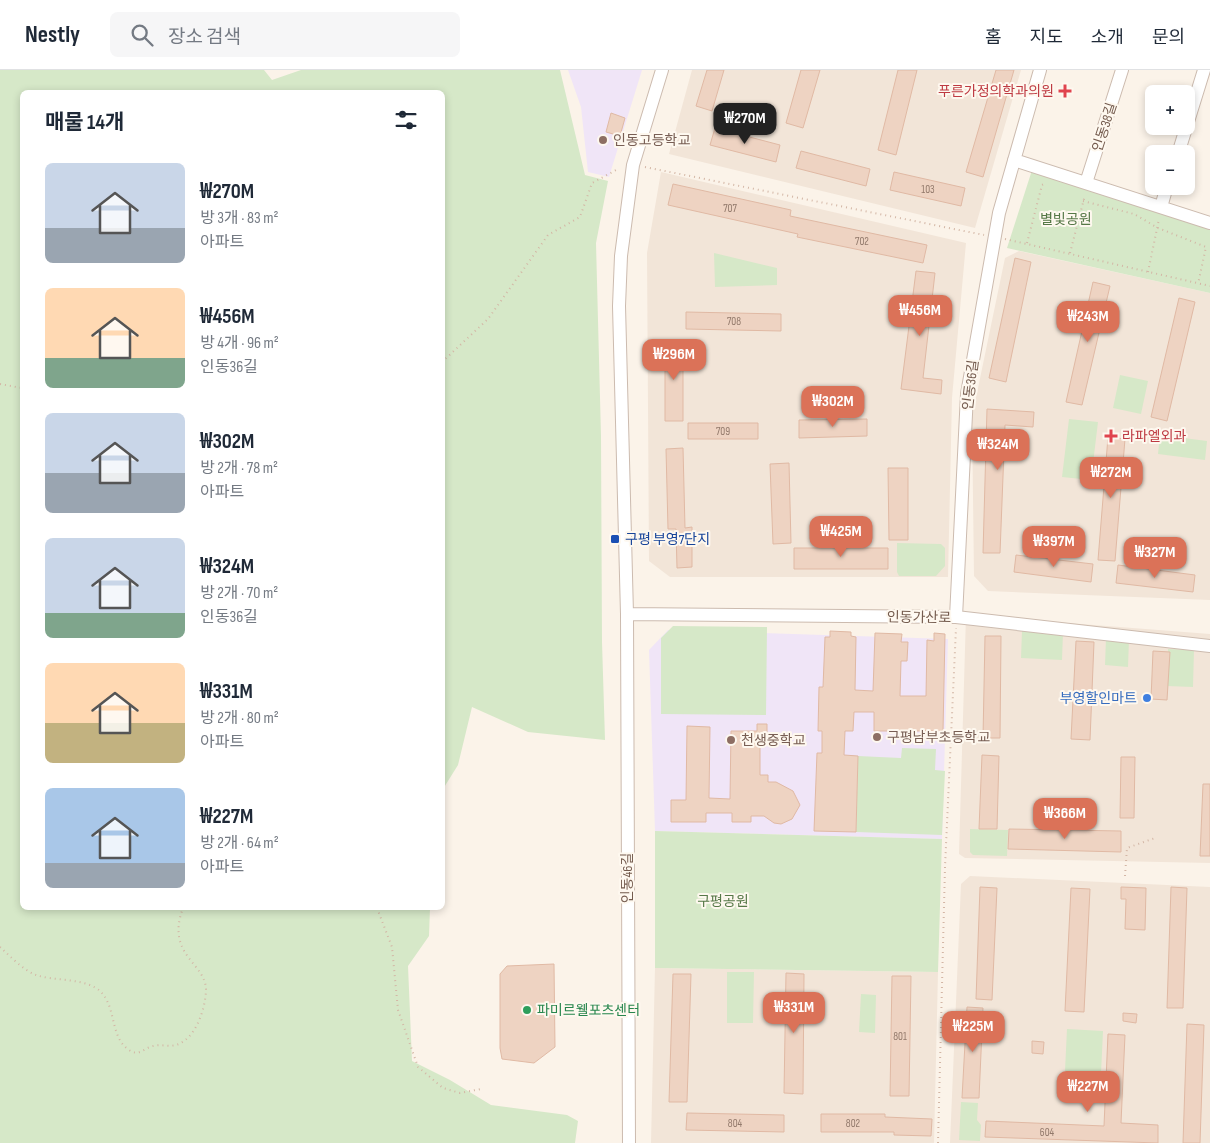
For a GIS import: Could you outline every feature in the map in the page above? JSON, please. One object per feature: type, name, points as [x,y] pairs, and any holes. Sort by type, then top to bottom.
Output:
[{"type":"street","points":[[627,614],[619,306],[621,256],[633,165],[662,70]]},
{"type":"street","name":"인동36길","points":[[956,618],[966,394],[994,237],[1040,70]]},
{"type":"street","name":"인동38길","points":[[1086,186],[1122,70]]},
{"type":"street","points":[[1181,145],[1204,70]]},
{"type":"street","points":[[1014,160],[1086,186],[1210,223]]},
{"type":"street","points":[[1161,207],[1164,195]]},
{"type":"street","name":"인동가산로","points":[[627,614],[956,618],[1210,646]]},
{"type":"street","name":"인동46길","points":[[627,614],[629,1143]]},
{"type":"path","points":[[633,165],[1027,243],[1210,286]]},
{"type":"path","points":[[445,359],[488,318],[548,235],[580,217],[592,182],[618,169]]},
{"type":"path","points":[[1027,243],[1042,185],[1052,180]]},
{"type":"path","points":[[1070,253],[1086,186]]},
{"type":"path","points":[[1083,201],[1134,214],[1158,228],[1206,247],[1198,284]]},
{"type":"path","points":[[1148,272],[1161,207]]},
{"type":"path","points":[[0,384],[20,388]]},
{"type":"path","points":[[938,1143],[956,618]]},
{"type":"path","points":[[1125,876],[1127,848],[1155,838]]},
{"type":"path","points":[[0,947],[36,975],[98,989],[109,1004],[116,1030],[129,1050],[142,1052],[152,1046],[177,1045],[187,1037],[199,1022],[206,992],[202,977],[188,958],[181,943],[178,925],[182,910]]},
{"type":"path","points":[[379,910],[392,947],[398,1010],[418,1067],[443,1088],[460,1093],[481,1089]]},
{"type":"shaded area","name":"인동고등학교","points":[[568,70],[642,70],[609,177],[588,172],[581,107]]},
{"type":"shaded area","points":[[692,70],[1021,70],[975,228],[669,154]]},
{"type":"shaded area","points":[[661,172],[966,243],[952,398],[948,577],[670,577],[649,561],[647,253]]},
{"type":"shaded area","points":[[1019,251],[1210,293],[1210,600],[988,591],[974,576],[972,417],[1005,258]]},
{"type":"shaded area","points":[[966,615],[1210,634],[1210,863],[965,858],[959,854]]},
{"type":"shaded area","points":[[668,630],[948,639],[942,839],[655,831],[649,650]]},
{"type":"shaded area","points":[[970,876],[1210,887],[1210,1143],[950,1143],[961,884]]},
{"type":"shaded area","points":[[655,968],[938,972],[934,1143],[651,1143]]},
{"type":"green space","points":[[0,70],[264,70],[272,80],[301,70],[560,70],[585,175],[608,181],[596,243],[601,436],[602,642],[605,740],[528,732],[472,707],[458,765],[445,786],[445,90],[20,90],[20,910],[430,910],[429,936],[408,966],[412,1061],[450,1080],[491,1105],[567,1115],[578,1121],[575,1143],[0,1143]]},
{"type":"green space","name":"별빛공원","points":[[1033,167],[1210,218],[1210,293],[1007,248]]},
{"type":"green space","points":[[714,253],[777,268],[777,285],[715,287]]},
{"type":"green space","points":[[1120,375],[1148,381],[1141,414],[1113,408]]},
{"type":"green space","points":[[1069,419],[1098,422],[1091,480],[1062,477]]},
{"type":"green space","points":[[1160,435],[1207,441],[1205,460],[1158,454]]},
{"type":"green space","points":[[897,543],[941,544],[945,548],[945,566],[936,576],[899,576],[897,572]]},
{"type":"green space","points":[[673,626],[767,627],[766,715],[661,714],[661,638]]},
{"type":"green space","points":[[1022,630],[1063,632],[1062,660],[1021,658]]},
{"type":"green space","points":[[1106,638],[1129,639],[1128,667],[1105,665]]},
{"type":"green space","points":[[1168,649],[1194,650],[1193,687],[1167,686]]},
{"type":"green space","points":[[902,748],[936,749],[935,770],[945,771],[942,835],[856,832],[858,756],[901,758]]},
{"type":"green space","points":[[970,829],[1008,830],[1007,856],[973,855],[970,852]]},
{"type":"green space","name":"구평공원","points":[[655,831],[942,839],[938,972],[655,968]]},
{"type":"green space","points":[[727,972],[754,972],[753,1023],[727,1023]]},
{"type":"green space","points":[[861,994],[876,995],[875,1033],[859,1032]]},
{"type":"green space","points":[[1067,1029],[1103,1031],[1101,1073],[1065,1071]]},
{"type":"green space","points":[[961,1102],[978,1103],[977,1120],[981,1125],[980,1141],[959,1140]]},
{"type":"building","points":[[707,70],[724,70],[712,111],[696,106]]},
{"type":"building","points":[[801,70],[820,70],[803,128],[786,123]]},
{"type":"building","points":[[898,70],[917,70],[896,155],[878,150]]},
{"type":"building","points":[[996,70],[1014,70],[983,177],[966,172]]},
{"type":"building","points":[[611,113],[625,118],[620,136],[606,132]]},
{"type":"building","points":[[715,128],[780,145],[776,162],[710,145]]},
{"type":"building","points":[[801,151],[870,169],[866,186],[796,168]]},
{"type":"building","points":[[894,172],[965,188],[961,206],[890,190]]},
{"type":"building","points":[[673,184],[791,210],[790,216],[927,245],[923,263],[797,237],[798,234],[668,205]]},
{"type":"building","points":[[1015,258],[1031,262],[1006,382],[989,378]]},
{"type":"building","points":[[916,271],[935,273],[923,378],[942,380],[941,394],[901,389]]},
{"type":"building","points":[[1093,282],[1110,286],[1082,405],[1066,402]]},
{"type":"building","points":[[1179,298],[1195,302],[1167,421],[1151,417]]},
{"type":"building","points":[[686,312],[781,314],[781,331],[686,329]]},
{"type":"building","points":[[665,342],[683,342],[683,421],[665,421]]},
{"type":"building","points":[[987,409],[1034,412],[1033,427],[1005,425],[1000,553],[983,553]]},
{"type":"building","points":[[867,419],[867,436],[799,438],[799,420]]},
{"type":"building","points":[[688,423],[758,423],[758,439],[688,439]]},
{"type":"building","points":[[1108,437],[1125,439],[1115,561],[1098,560]]},
{"type":"building","points":[[683,448],[685,528],[692,527],[692,567],[677,568],[676,529],[668,529],[666,449]]},
{"type":"building","points":[[789,463],[791,543],[773,544],[770,464]]},
{"type":"building","points":[[888,468],[908,468],[908,540],[889,540]]},
{"type":"building","points":[[794,548],[888,548],[888,569],[794,569]]},
{"type":"building","points":[[1016,555],[1093,564],[1091,582],[1014,572]]},
{"type":"building","points":[[1118,565],[1195,575],[1193,592],[1116,583]]},
{"type":"building","points":[[830,631],[851,632],[851,636],[856,637],[855,690],[873,691],[875,633],[902,634],[901,642],[908,642],[907,661],[901,661],[900,696],[926,696],[927,640],[934,641],[934,633],[945,634],[943,731],[874,731],[874,712],[854,712],[853,731],[845,731],[844,755],[858,756],[856,832],[814,831],[817,753],[822,753],[822,731],[818,731],[819,687],[823,687],[825,637],[830,637]]},
{"type":"building","points":[[985,636],[1001,636],[1000,738],[983,738]]},
{"type":"building","points":[[1076,641],[1094,642],[1090,740],[1071,739]]},
{"type":"building","points":[[1153,651],[1170,652],[1167,700],[1151,699]]},
{"type":"building","points":[[757,724],[767,724],[767,743],[760,742],[760,775],[768,775],[768,782],[776,782],[793,791],[800,805],[792,819],[781,824],[774,823],[764,816],[751,816],[751,822],[732,822],[732,813],[706,813],[706,822],[671,822],[671,800],[686,800],[687,726],[710,727],[709,798],[730,799],[731,731],[757,731]]},
{"type":"building","points":[[982,755],[999,756],[997,829],[979,829]]},
{"type":"building","points":[[1121,757],[1135,757],[1134,818],[1120,818]]},
{"type":"building","points":[[1203,784],[1210,784],[1210,856],[1200,856]]},
{"type":"building","points":[[1009,829],[1121,831],[1121,852],[1008,849]]},
{"type":"building","points":[[980,887],[997,888],[992,1000],[976,999]]},
{"type":"building","points":[[1121,887],[1146,888],[1145,930],[1125,929],[1126,899],[1121,899]]},
{"type":"building","points":[[1171,887],[1187,888],[1183,1008],[1167,1008]]},
{"type":"building","points":[[1071,888],[1090,889],[1084,1012],[1065,1011]]},
{"type":"building","name":"파미르웰포츠센터","points":[[554,964],[555,1047],[534,1063],[502,1059],[500,1048],[500,974],[507,966]]},
{"type":"building","points":[[786,973],[804,974],[803,1094],[784,1093]]},
{"type":"building","points":[[673,974],[691,974],[687,1102],[669,1102]]},
{"type":"building","points":[[892,976],[911,976],[909,1096],[890,1096]]},
{"type":"building","points":[[967,1007],[983,1008],[979,1098],[962,1098]]},
{"type":"building","points":[[1123,1013],[1137,1014],[1136,1023],[1123,1021]]},
{"type":"building","points":[[1187,1024],[1204,1025],[1200,1143],[1183,1143]]},
{"type":"building","points":[[1108,1034],[1125,1035],[1121,1123],[1158,1125],[1158,1143],[985,1137],[986,1121],[1104,1126]]},
{"type":"building","points":[[1032,1041],[1044,1042],[1043,1054],[1032,1053]]},
{"type":"building","points":[[687,1113],[784,1115],[784,1132],[686,1130]]},
{"type":"building","points":[[821,1114],[885,1114],[885,1117],[932,1119],[931,1136],[894,1135],[894,1132],[821,1132]]},
{"type":"place","name":"푸른가정의학과의원","points":[[1065,91]]},
{"type":"place","name":"인동고등학교","points":[[603,140]]},
{"type":"place","name":"라파엘외과","points":[[1111,436]]},
{"type":"place","name":"구평 부영7단지","points":[[615,539]]},
{"type":"place","name":"부영할인마트","points":[[1147,698]]},
{"type":"place","name":"구평남부초등학교","points":[[877,737]]},
{"type":"place","name":"천생중학교","points":[[731,740]]},
{"type":"place","name":"파미르웰포츠센터","points":[[527,1010]]}]
